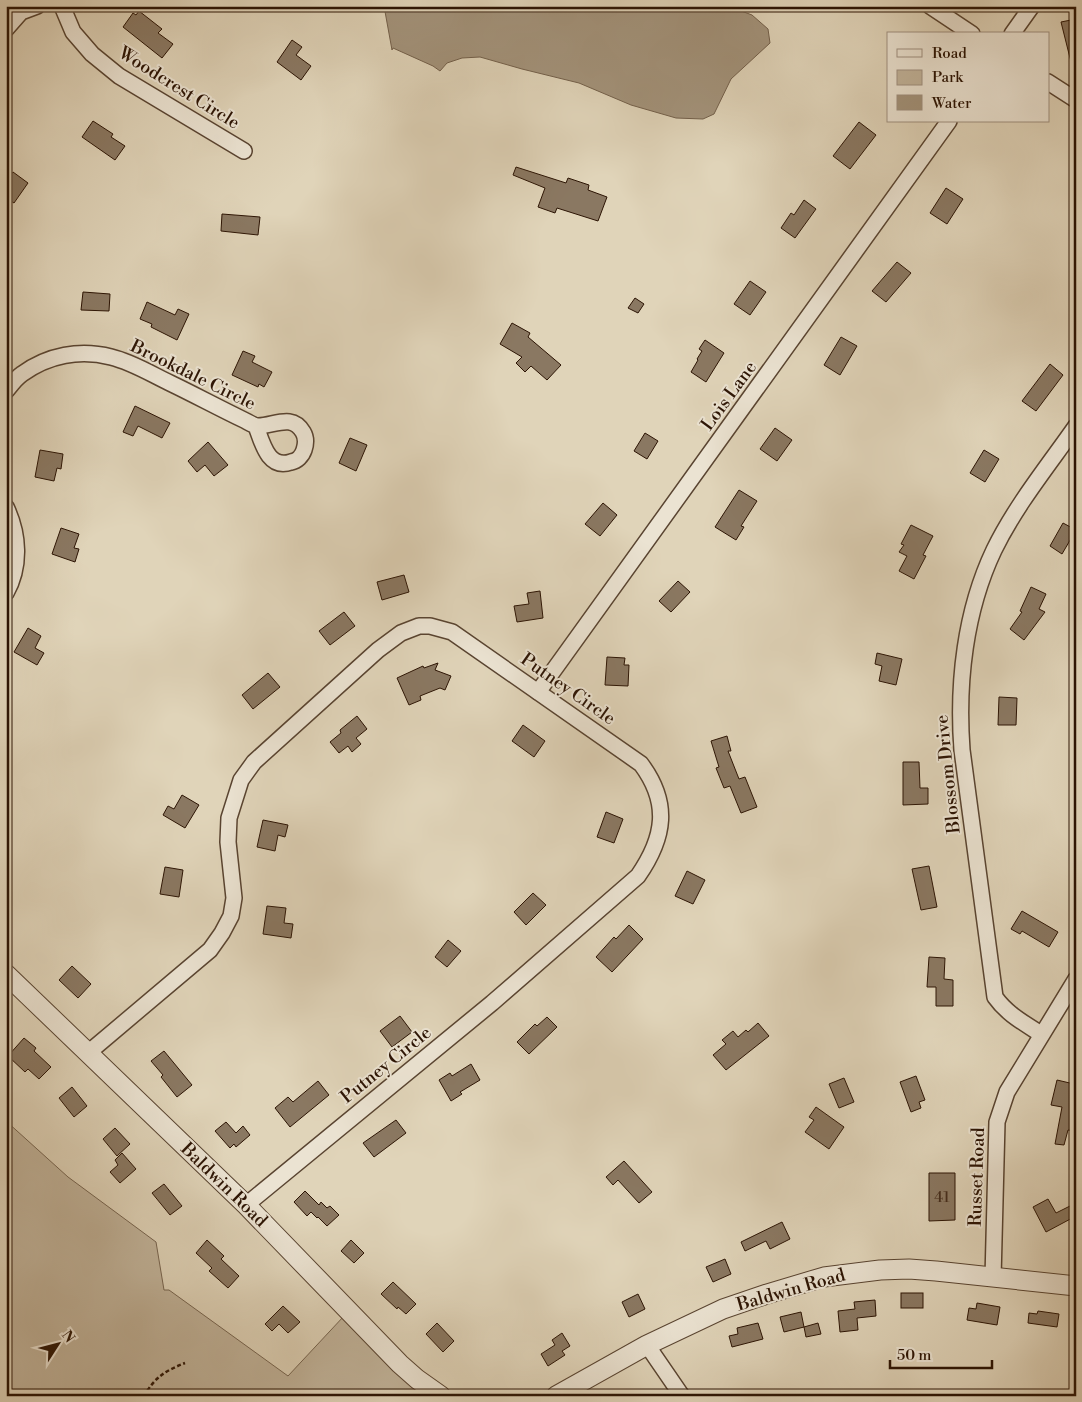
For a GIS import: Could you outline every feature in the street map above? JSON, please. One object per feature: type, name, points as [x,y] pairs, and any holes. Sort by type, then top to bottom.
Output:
[{"type":"street","points":[[6,29],[22,12],[37,6]]},
{"type":"street","name":"Woodcrest Circle","points":[[62,6],[72,32],[92,54],[119,76],[244,151]]},
{"type":"street","points":[[930,6],[969,32]]},
{"type":"street","points":[[1013,32],[1032,6]]},
{"type":"street","points":[[1050,83],[1076,100]]},
{"type":"street","name":"Lois Lane","points":[[538,692],[948,122]]},
{"type":"street","name":"Brookdale Circle","points":[[6,391],[20,375],[48,359],[79,353],[111,357],[138,367],[256,426]]},
{"type":"street","name":"Blossom Drive","points":[[1041,1034],[1012,1015],[1000,1005],[995,997],[963,760],[960,718],[967,638],[978,591],[986,569],[994,550],[1015,513],[1076,426]]},
{"type":"street","points":[[6,507],[11,517],[16,538],[16,562],[11,584],[6,593]]},
{"type":"street","name":"Putney Circle","points":[[88,1053],[210,950],[222,934],[231,916],[234,898],[228,842],[229,818],[241,780],[254,762],[389,641],[401,633],[419,626],[430,626],[452,632],[641,764],[656,790],[660,803],[661,820],[657,838],[646,864],[638,876],[492,1003],[246,1204]]},
{"type":"street","name":"Baldwin Road","points":[[6,974],[246,1204],[400,1364],[441,1396]]},
{"type":"street","name":"Russet Road","points":[[994,1278],[997,1122],[1006,1092],[1076,979]]},
{"type":"street","name":"Baldwin Road","points":[[556,1396],[647,1345],[723,1309],[824,1277],[868,1271],[909,1269],[1076,1286]]},
{"type":"street","points":[[647,1345],[682,1396]]},
{"type":"path","points":[[144,1396],[155,1380],[162,1374],[185,1363]]},
{"type":"green space","points":[[6,1121],[68,1177],[156,1242],[164,1290],[169,1290],[288,1376],[344,1316],[433,1396],[6,1396]]},
{"type":"water","points":[[384,6],[728,6],[752,15],[768,29],[770,43],[731,79],[714,114],[703,119],[676,118],[631,105],[579,83],[480,57],[462,58],[447,63],[440,71],[393,48],[392,50]]},
{"type":"building","points":[[139,11],[162,29],[158,33],[173,44],[162,58],[123,27],[133,13],[136,15]]},
{"type":"building","points":[[1076,19],[1076,65],[1072,66],[1061,22]]},
{"type":"building","points":[[292,40],[302,47],[296,55],[311,66],[301,80],[277,62]]},
{"type":"building","points":[[93,121],[113,134],[111,137],[125,146],[115,160],[82,137]]},
{"type":"building","points":[[859,122],[876,135],[850,169],[833,156]]},
{"type":"building","points":[[516,167],[566,183],[568,178],[589,185],[588,190],[607,197],[598,221],[557,208],[555,213],[538,207],[545,188],[513,175]]},
{"type":"building","points":[[13,172],[28,183],[14,203],[6,198],[6,181]]},
{"type":"building","points":[[946,188],[963,199],[947,224],[930,213]]},
{"type":"building","points":[[804,200],[816,209],[795,238],[781,228],[791,213],[794,215]]},
{"type":"building","points":[[222,214],[260,217],[258,235],[221,231]]},
{"type":"building","points":[[897,262],[911,273],[886,302],[872,291]]},
{"type":"building","points":[[750,281],[766,292],[750,315],[734,304]]},
{"type":"building","points":[[83,292],[110,294],[109,311],[81,310]]},
{"type":"building","points":[[635,298],[644,304],[638,313],[628,308]]},
{"type":"building","points":[[147,302],[175,315],[178,309],[189,314],[177,340],[151,327],[152,324],[140,319]]},
{"type":"building","points":[[512,323],[530,333],[528,337],[561,365],[547,380],[531,366],[525,372],[516,363],[522,357],[500,344]]},
{"type":"building","points":[[841,337],[857,346],[840,375],[824,365]]},
{"type":"building","points":[[705,340],[724,353],[706,382],[691,372],[702,351],[699,349]]},
{"type":"building","points":[[243,351],[255,356],[252,362],[272,372],[264,387],[259,384],[258,387],[232,375]]},
{"type":"building","points":[[1050,364],[1063,375],[1036,411],[1022,401]]},
{"type":"building","points":[[135,406],[170,423],[162,438],[138,426],[133,436],[123,432]]},
{"type":"building","points":[[775,428],[792,440],[777,461],[760,449]]},
{"type":"building","points":[[645,433],[658,441],[647,459],[634,451]]},
{"type":"building","points":[[350,438],[367,445],[356,471],[339,463]]},
{"type":"building","points":[[208,442],[228,465],[214,476],[205,465],[197,472],[188,461]]},
{"type":"building","points":[[40,450],[63,454],[61,469],[57,468],[54,481],[35,477]]},
{"type":"building","points":[[984,450],[999,459],[985,482],[970,473]]},
{"type":"building","points":[[739,490],[757,501],[741,526],[744,527],[736,540],[715,527]]},
{"type":"building","points":[[603,503],[617,515],[600,536],[585,524]]},
{"type":"building","points":[[1063,523],[1076,530],[1062,554],[1050,546]]},
{"type":"building","points":[[911,525],[933,536],[923,555],[926,556],[914,579],[899,571],[907,556],[899,552],[904,545],[901,544]]},
{"type":"building","points":[[61,528],[79,534],[74,548],[79,549],[75,562],[52,554]]},
{"type":"building","points":[[404,575],[409,592],[382,600],[377,582]]},
{"type":"building","points":[[678,581],[690,592],[671,612],[659,601]]},
{"type":"building","points":[[1031,587],[1046,594],[1039,609],[1045,612],[1024,640],[1010,629],[1022,612],[1020,611]]},
{"type":"building","points":[[540,591],[543,618],[517,622],[514,606],[529,604],[527,593]]},
{"type":"building","points":[[344,612],[355,626],[330,645],[319,631]]},
{"type":"building","points":[[28,628],[41,636],[35,648],[44,653],[37,665],[14,652]]},
{"type":"building","points":[[877,653],[902,659],[896,685],[879,681],[882,666],[875,664]]},
{"type":"building","points":[[607,657],[625,658],[624,665],[629,665],[628,686],[605,685]]},
{"type":"building","points":[[438,663],[435,670],[451,676],[445,690],[440,688],[420,696],[421,700],[409,705],[397,678],[423,666],[424,668]]},
{"type":"building","points":[[268,673],[280,687],[253,709],[242,695]]},
{"type":"building","points":[[999,697],[1017,698],[1016,725],[998,725]]},
{"type":"building","points":[[357,716],[367,729],[356,738],[361,744],[352,752],[348,746],[339,753],[330,742],[341,733],[340,730]]},
{"type":"building","points":[[523,725],[545,741],[534,757],[512,741]]},
{"type":"building","points":[[727,736],[731,751],[728,751],[739,779],[745,777],[757,807],[741,813],[730,786],[724,788],[716,768],[719,767],[711,741]]},
{"type":"building","points":[[903,762],[919,762],[920,788],[928,788],[928,804],[903,805]]},
{"type":"building","points":[[182,795],[199,805],[185,828],[163,815],[168,806],[174,809]]},
{"type":"building","points":[[606,812],[623,819],[614,843],[597,837]]},
{"type":"building","points":[[263,820],[288,825],[285,837],[278,835],[275,851],[257,847]]},
{"type":"building","points":[[929,866],[937,907],[921,910],[912,869]]},
{"type":"building","points":[[165,867],[183,870],[179,897],[160,894]]},
{"type":"building","points":[[687,871],[705,880],[693,904],[675,896]]},
{"type":"building","points":[[533,893],[546,905],[526,925],[514,912]]},
{"type":"building","points":[[267,906],[286,908],[284,923],[293,924],[291,938],[263,934]]},
{"type":"building","points":[[1022,911],[1058,932],[1049,947],[1022,931],[1020,934],[1011,929]]},
{"type":"building","points":[[629,925],[643,939],[612,972],[596,957],[614,937],[616,939]]},
{"type":"building","points":[[448,940],[461,951],[447,967],[435,957]]},
{"type":"building","points":[[929,957],[945,958],[944,979],[953,980],[953,1006],[936,1006],[936,987],[927,987]]},
{"type":"building","points":[[72,966],[91,984],[78,998],[59,980]]},
{"type":"building","points":[[400,1016],[412,1032],[392,1047],[380,1031]]},
{"type":"building","points":[[547,1017],[557,1027],[529,1054],[517,1042],[535,1024],[537,1026]]},
{"type":"building","points":[[758,1023],[769,1036],[726,1070],[713,1055],[726,1044],[722,1040],[733,1031],[738,1037],[746,1030],[748,1032]]},
{"type":"building","points":[[24,1038],[36,1048],[34,1051],[51,1067],[39,1079],[28,1069],[25,1072],[8,1056]]},
{"type":"building","points":[[164,1051],[192,1085],[177,1097],[161,1077],[163,1075],[151,1061]]},
{"type":"building","points":[[471,1064],[480,1080],[460,1092],[462,1094],[451,1101],[439,1080],[450,1073],[452,1076]]},
{"type":"building","points":[[916,1076],[925,1100],[919,1102],[921,1108],[911,1112],[900,1082]]},
{"type":"building","points":[[844,1078],[854,1102],[839,1108],[829,1084]]},
{"type":"building","points":[[1057,1080],[1074,1084],[1071,1098],[1075,1099],[1071,1117],[1076,1118],[1076,1125],[1075,1131],[1068,1130],[1064,1145],[1055,1144],[1062,1107],[1051,1105]]},
{"type":"building","points":[[318,1081],[329,1095],[290,1127],[275,1108],[288,1097],[293,1102]]},
{"type":"building","points":[[72,1087],[87,1106],[74,1117],[59,1098]]},
{"type":"building","points":[[816,1107],[844,1127],[829,1149],[805,1132],[814,1120],[809,1117]]},
{"type":"building","points":[[396,1120],[406,1133],[374,1157],[363,1143]]},
{"type":"building","points":[[226,1122],[236,1133],[243,1126],[250,1135],[236,1147],[234,1144],[230,1148],[215,1131]]},
{"type":"building","points":[[115,1128],[130,1144],[117,1156],[103,1139]]},
{"type":"building","points":[[122,1153],[136,1169],[120,1183],[110,1172],[118,1165],[115,1160]]},
{"type":"building","points":[[624,1161],[652,1192],[639,1203],[618,1180],[613,1185],[606,1177]]},
{"type":"building","points":[[929,1173],[955,1173],[955,1220],[929,1221]]},
{"type":"building","points":[[164,1184],[182,1206],[170,1215],[152,1193]]},
{"type":"building","points":[[305,1191],[319,1205],[321,1202],[327,1208],[330,1206],[339,1215],[327,1226],[311,1212],[307,1216],[294,1202]]},
{"type":"building","points":[[1048,1199],[1056,1213],[1076,1203],[1076,1216],[1046,1232],[1033,1207]]},
{"type":"building","points":[[782,1222],[790,1239],[770,1249],[766,1241],[745,1251],[741,1242]]},
{"type":"building","points":[[207,1240],[224,1256],[221,1259],[239,1276],[228,1288],[209,1271],[212,1268],[196,1253]]},
{"type":"building","points":[[351,1240],[364,1253],[354,1263],[341,1251]]},
{"type":"building","points":[[725,1259],[731,1274],[713,1282],[706,1267]]},
{"type":"building","points":[[393,1282],[416,1304],[406,1314],[398,1307],[397,1309],[381,1294]]},
{"type":"building","points":[[901,1293],[923,1293],[923,1308],[901,1308]]},
{"type":"building","points":[[638,1294],[645,1309],[629,1317],[622,1302]]},
{"type":"building","points":[[875,1300],[876,1316],[857,1318],[858,1330],[840,1332],[838,1311],[855,1309],[854,1302]]},
{"type":"building","points":[[977,1303],[1000,1307],[997,1325],[967,1320],[969,1308],[976,1309]]},
{"type":"building","points":[[283,1306],[300,1322],[288,1333],[279,1324],[272,1331],[265,1324]]},
{"type":"building","points":[[1038,1311],[1059,1314],[1057,1327],[1028,1323],[1029,1313],[1037,1314]]},
{"type":"building","points":[[801,1312],[804,1327],[784,1332],[780,1317]]},
{"type":"building","points":[[437,1323],[454,1341],[443,1352],[426,1334]]},
{"type":"building","points":[[758,1323],[763,1339],[732,1347],[729,1336],[738,1334],[737,1328]]},
{"type":"building","points":[[818,1323],[821,1334],[806,1337],[804,1327]]},
{"type":"building","points":[[562,1333],[570,1346],[562,1351],[565,1355],[548,1366],[541,1354],[555,1345],[552,1340]]}]
